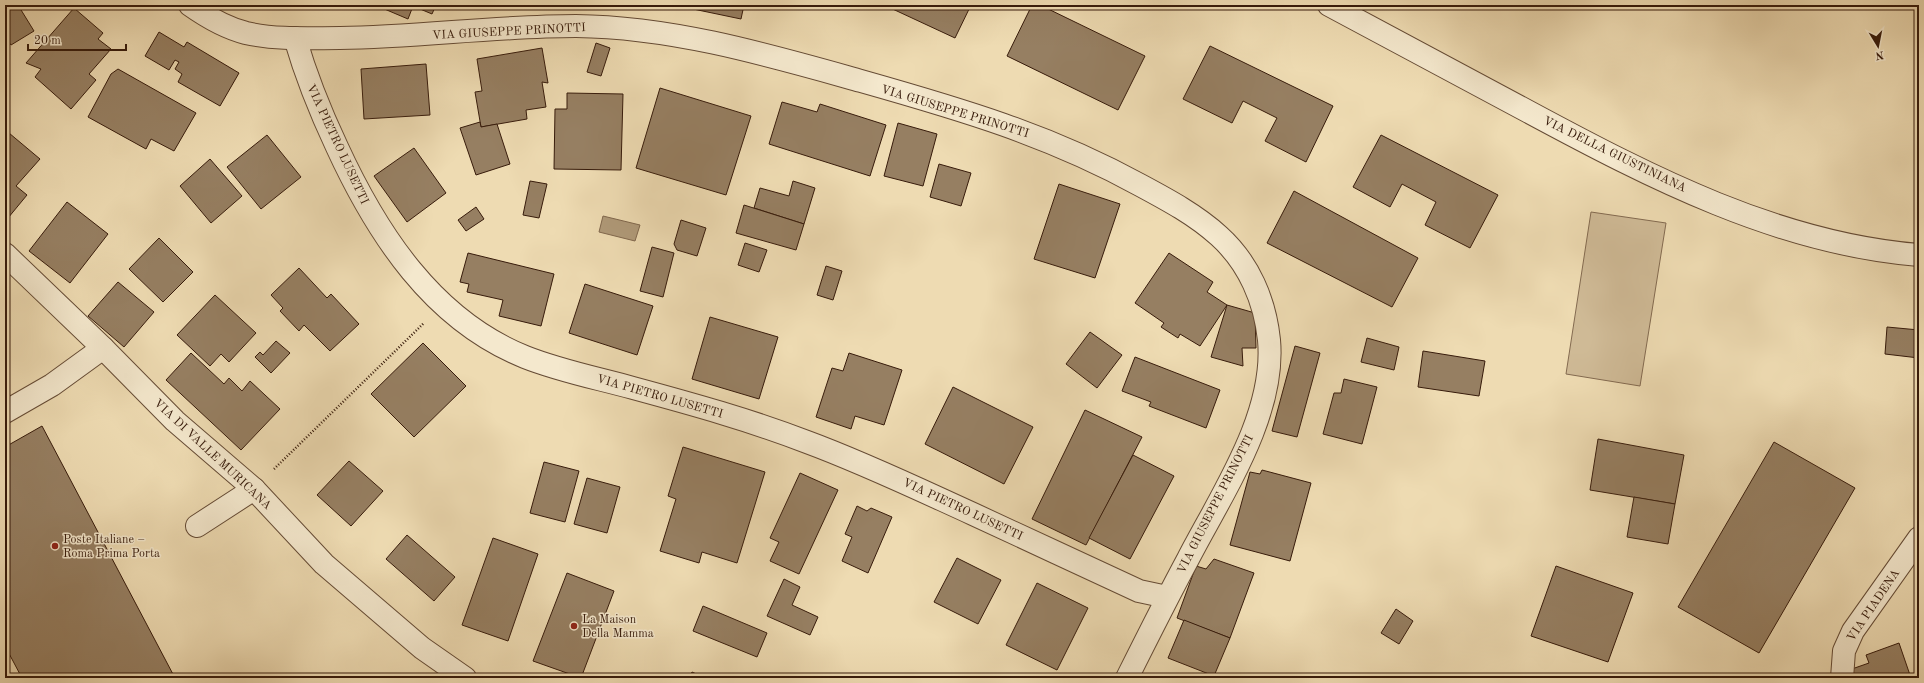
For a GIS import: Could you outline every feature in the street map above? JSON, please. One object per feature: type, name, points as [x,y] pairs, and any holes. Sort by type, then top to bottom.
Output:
[{"type":"street","name":"VIA GIUSEPPE PRINOTTI","points":[[190,5],[210,18],[242,32],[295,38],[393,37],[532,27],[581,26],[654,32],[722,45],[823,71],[1000,123],[1090,159],[1186,211],[1221,237],[1241,260],[1248,271],[1255,284],[1264,315],[1269,342],[1269,358],[1261,406],[1245,448],[1167,597],[1127,678]]},
{"type":"street","name":"VIA DELLA GIUSTINIANA","points":[[1329,5],[1586,142],[1694,193],[1810,236],[1854,245],[1919,254]]},
{"type":"street","name":"VIA PIETRO LUSETTI","points":[[295,38],[307,78],[319,108],[361,197],[397,253],[415,276],[442,304],[483,336],[525,357],[556,367],[717,411],[806,442],[897,479],[1138,591],[1167,597]]},
{"type":"street","name":"VIA DI VALLE MURICANA","points":[[5,254],[103,348],[175,421],[254,489],[324,564],[422,648],[465,678]]},
{"type":"street","points":[[5,412],[52,386],[103,348]]},
{"type":"street","points":[[197,526],[254,489]]},
{"type":"street","name":"VIA PIADENA","points":[[1842,678],[1844,651],[1851,636],[1919,538]]},
{"type":"path","points":[[254,489],[442,304]]},
{"type":"shaded area","points":[[1591,212],[1666,223],[1640,386],[1566,374]]},
{"type":"shaded area","points":[[603,216],[640,225],[635,241],[599,232]]},
{"type":"building","points":[[13,5],[18,5],[34,31],[11,45],[5,37],[5,10]]},
{"type":"building","points":[[375,5],[436,5],[432,14],[413,6],[408,19]]},
{"type":"building","points":[[674,5],[744,5],[741,19]]},
{"type":"building","points":[[884,5],[971,5],[955,38]]},
{"type":"building","points":[[1032,5],[1040,5],[1145,56],[1118,110],[1007,56]]},
{"type":"building","points":[[74,8],[103,33],[98,39],[111,49],[89,74],[96,80],[71,109],[35,77],[41,69],[26,63]]},
{"type":"building","points":[[159,32],[184,47],[187,42],[239,73],[220,106],[178,82],[182,74],[175,69],[179,62],[175,60],[169,70],[145,56]]},
{"type":"building","points":[[596,43],[610,48],[601,76],[587,72]]},
{"type":"building","points":[[1210,46],[1333,106],[1306,162],[1265,141],[1277,118],[1243,101],[1232,123],[1183,99]]},
{"type":"building","points":[[542,48],[548,83],[542,82],[546,107],[526,110],[527,119],[481,127],[475,92],[482,91],[477,59]]},
{"type":"building","points":[[426,64],[430,115],[364,119],[361,69]]},
{"type":"building","points":[[118,69],[196,113],[174,151],[151,139],[146,149],[88,117],[111,74]]},
{"type":"building","points":[[660,88],[751,116],[726,195],[636,168]]},
{"type":"building","points":[[567,93],[623,94],[621,170],[554,169],[555,109],[567,109]]},
{"type":"building","points":[[782,102],[817,112],[820,104],[886,125],[870,176],[769,144]]},
{"type":"building","points":[[480,122],[481,127],[497,124],[510,164],[476,175],[460,128]]},
{"type":"building","points":[[898,123],[937,134],[923,186],[884,176]]},
{"type":"building","points":[[9,133],[40,159],[16,186],[27,195],[8,218],[5,216],[5,137]]},
{"type":"building","points":[[267,135],[301,177],[261,209],[227,167]]},
{"type":"building","points":[[1381,135],[1498,195],[1470,248],[1425,225],[1436,202],[1402,184],[1390,207],[1353,187]]},
{"type":"building","points":[[414,148],[446,193],[407,222],[374,176]]},
{"type":"building","points":[[210,159],[242,196],[211,223],[180,186]]},
{"type":"building","points":[[939,164],[971,173],[961,206],[930,197]]},
{"type":"building","points":[[530,181],[547,184],[539,218],[523,215]]},
{"type":"building","points":[[793,181],[815,188],[804,224],[754,208],[760,188],[789,196]]},
{"type":"building","points":[[1059,184],[1120,204],[1095,278],[1034,259]]},
{"type":"building","points":[[1294,191],[1418,258],[1392,307],[1267,243]]},
{"type":"building","points":[[67,202],[108,234],[70,283],[29,251]]},
{"type":"building","points":[[744,205],[804,224],[796,250],[736,233]]},
{"type":"building","points":[[476,207],[484,219],[466,231],[458,220]]},
{"type":"building","points":[[681,220],[706,228],[697,256],[677,250],[674,244]]},
{"type":"building","points":[[159,238],[193,272],[163,302],[129,269]]},
{"type":"building","points":[[745,243],[767,250],[759,272],[738,265]]},
{"type":"building","points":[[652,247],[674,253],[663,297],[640,291]]},
{"type":"building","points":[[468,253],[554,274],[541,326],[499,316],[503,300],[467,292],[469,284],[460,282]]},
{"type":"building","points":[[1169,253],[1213,282],[1207,292],[1227,305],[1200,346],[1180,334],[1178,338],[1161,327],[1164,323],[1135,303]]},
{"type":"building","points":[[826,266],[842,271],[833,300],[817,295]]},
{"type":"building","points":[[299,268],[327,298],[331,294],[359,324],[330,351],[304,325],[299,331],[280,311],[283,308],[271,295]]},
{"type":"building","points":[[118,282],[154,312],[124,347],[88,316]]},
{"type":"building","points":[[585,284],[653,306],[637,355],[569,333]]},
{"type":"building","points":[[215,295],[256,333],[229,362],[221,354],[210,366],[177,335]]},
{"type":"building","points":[[1227,305],[1255,313],[1256,348],[1242,348],[1243,366],[1211,357]]},
{"type":"building","points":[[710,317],[778,337],[759,399],[692,379]]},
{"type":"building","points":[[1887,327],[1919,330],[1919,358],[1885,354]]},
{"type":"building","points":[[1090,332],[1122,355],[1097,388],[1066,364]]},
{"type":"building","points":[[1367,338],[1399,347],[1394,370],[1361,362]]},
{"type":"building","points":[[276,341],[290,353],[271,373],[255,357],[260,352],[263,355]]},
{"type":"building","points":[[423,343],[466,386],[414,437],[371,394]]},
{"type":"building","points":[[1295,346],[1320,353],[1297,437],[1272,431]]},
{"type":"building","points":[[1423,351],[1485,361],[1479,396],[1418,387]]},
{"type":"building","points":[[191,353],[224,384],[229,378],[242,391],[250,381],[280,409],[241,450],[166,380]]},
{"type":"building","points":[[849,353],[902,370],[884,425],[855,416],[851,429],[816,417],[832,368],[843,371]]},
{"type":"building","points":[[1135,357],[1220,390],[1206,428],[1149,406],[1151,402],[1122,391]]},
{"type":"building","points":[[1344,379],[1377,387],[1362,444],[1323,434],[1334,393],[1341,393]]},
{"type":"building","points":[[953,387],[1033,427],[1004,484],[925,444]]},
{"type":"building","points":[[1085,410],[1142,437],[1086,545],[1032,519]]},
{"type":"building","name":"Poste Italiane – Roma Prima Porta","points":[[42,426],[175,678],[22,678],[5,646],[5,447]]},
{"type":"building","points":[[1598,439],[1684,455],[1675,504],[1590,490]]},
{"type":"building","points":[[1774,442],[1855,488],[1759,653],[1678,607]]},
{"type":"building","points":[[683,447],[765,472],[737,563],[702,552],[699,563],[660,551],[676,499],[668,496]]},
{"type":"building","points":[[1133,455],[1174,476],[1130,559],[1089,538]]},
{"type":"building","points":[[349,461],[383,491],[351,526],[317,495]]},
{"type":"building","points":[[544,462],[579,471],[565,522],[530,513]]},
{"type":"building","points":[[1262,470],[1311,483],[1290,561],[1230,545],[1250,472],[1260,474]]},
{"type":"building","points":[[800,473],[838,490],[799,574],[770,561],[779,542],[770,538]]},
{"type":"building","points":[[587,478],[620,487],[607,533],[574,524]]},
{"type":"building","points":[[1634,497],[1675,504],[1668,544],[1627,537]]},
{"type":"building","points":[[857,506],[867,511],[871,508],[892,517],[868,573],[842,561],[852,537],[845,534]]},
{"type":"building","points":[[407,535],[455,577],[434,601],[386,559]]},
{"type":"building","points":[[493,538],[538,554],[508,641],[462,625]]},
{"type":"building","points":[[957,558],[1001,580],[978,624],[934,602]]},
{"type":"building","points":[[1214,559],[1254,573],[1230,638],[1177,618],[1196,566],[1206,569]]},
{"type":"building","points":[[1556,566],[1633,593],[1608,662],[1531,636]]},
{"type":"building","name":"La Maison Della Mamma","points":[[567,573],[614,591],[581,678],[533,661]]},
{"type":"building","points":[[784,579],[800,587],[792,605],[818,617],[810,635],[767,616]]},
{"type":"building","points":[[1037,583],[1088,608],[1057,670],[1006,645]]},
{"type":"building","points":[[703,606],[767,633],[757,657],[693,631]]},
{"type":"building","points":[[1396,609],[1413,621],[1399,644],[1381,633]]},
{"type":"building","points":[[1184,620],[1230,638],[1214,676],[1168,658]]},
{"type":"building","points":[[1899,643],[1911,678],[1852,678],[1849,670],[1869,663],[1866,655]]},
{"type":"building","points":[[692,672],[705,678],[689,678]]},
{"type":"place","name":"Poste Italiane – Roma Prima Porta","points":[[55,546]]},
{"type":"place","name":"La Maison Della Mamma","points":[[574,626]]}]
